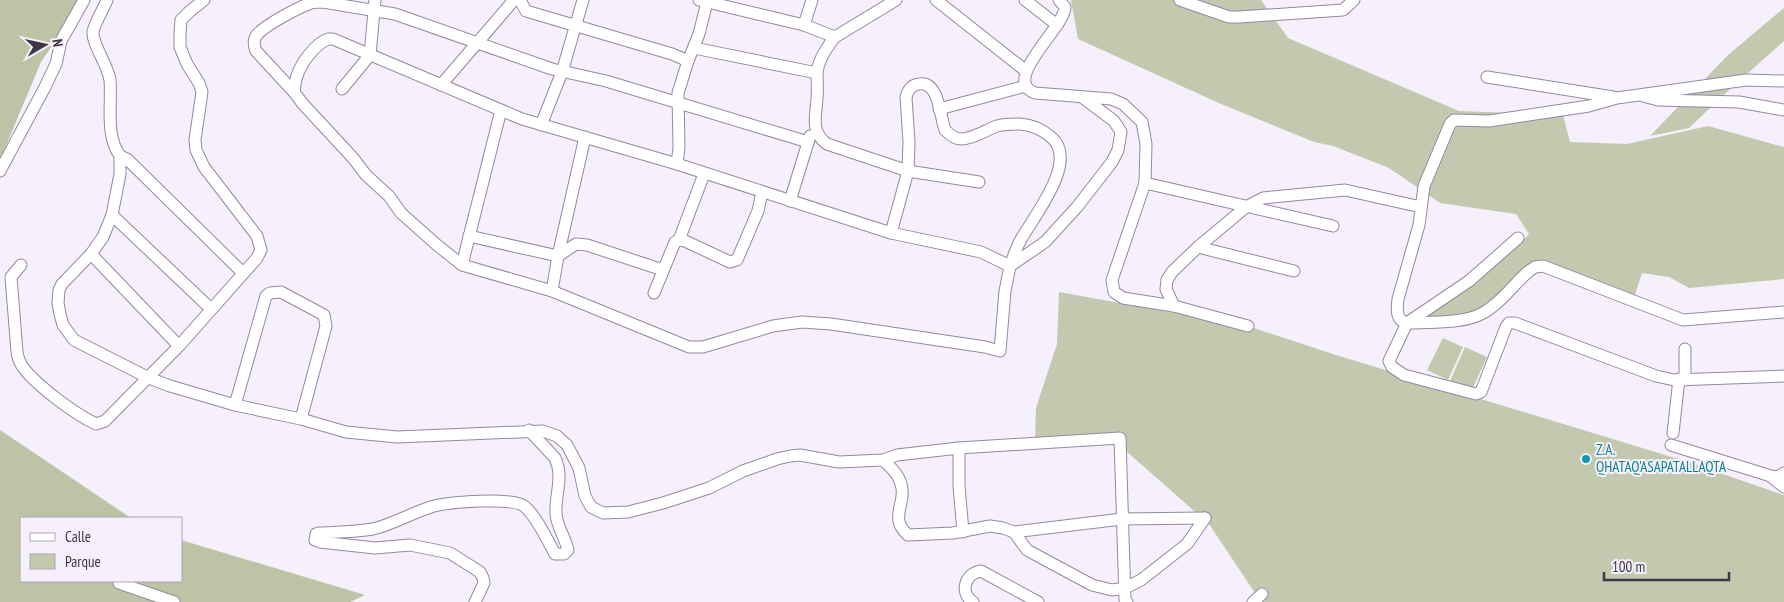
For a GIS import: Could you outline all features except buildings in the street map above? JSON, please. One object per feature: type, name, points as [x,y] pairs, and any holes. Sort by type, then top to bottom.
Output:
[{"type":"street","points":[[0,171],[44,89],[56,64],[61,41],[84,0]]},
{"type":"street","points":[[108,0],[93,34],[110,78],[111,127],[116,150],[242,273]]},
{"type":"street","points":[[21,265],[11,277],[19,361],[24,369],[44,388],[86,419],[100,424],[150,378],[257,258],[261,250],[257,236],[204,167],[196,150],[195,140],[202,92],[199,82],[187,64],[180,47],[181,20],[204,0]]},
{"type":"street","points":[[441,85],[514,0]]},
{"type":"street","points":[[520,0],[526,11],[672,54],[688,61]]},
{"type":"street","points":[[541,125],[562,72],[583,0]]},
{"type":"street","points":[[804,25],[812,0]]},
{"type":"street","points":[[936,0],[1026,71]]},
{"type":"street","points":[[1025,0],[1057,25]]},
{"type":"street","points":[[1059,0],[1066,11],[1026,71],[1024,80],[1029,91],[1111,99],[1123,104],[1142,122],[1146,144],[1145,183],[1112,280],[1114,292],[1123,298],[1174,306],[1248,326]]},
{"type":"street","points":[[1180,0],[1229,16],[1343,10],[1354,0]]},
{"type":"street","points":[[1333,0],[1343,10]]},
{"type":"street","points":[[677,164],[679,148],[678,93],[694,48],[703,1],[804,25],[835,37]]},
{"type":"street","points":[[790,201],[814,126],[817,73],[829,45],[835,37],[892,1]]},
{"type":"street","points":[[808,142],[606,81],[562,72],[504,54],[374,5],[313,3],[291,12],[266,27],[256,36],[254,43],[256,51],[353,158],[366,175],[389,196],[401,213],[462,265],[552,291],[689,347],[703,346],[773,326],[802,322],[889,332],[1000,351],[1005,291],[1010,266],[1020,240],[1033,223],[1061,163],[1061,150],[1056,140],[1046,132],[1032,126],[1019,124],[1000,125],[961,139],[953,136],[945,130],[937,94],[928,85],[922,83],[914,85],[908,90],[906,97],[909,142],[908,171],[891,233]]},
{"type":"street","points":[[342,88],[370,55],[374,5]]},
{"type":"street","points":[[294,92],[296,77],[302,65],[322,41],[333,39],[500,110],[541,125],[677,164],[891,233],[981,252],[1010,266]]},
{"type":"street","points":[[694,48],[817,73]]},
{"type":"street","points":[[1487,78],[1617,98]]},
{"type":"street","points":[[1784,81],[1746,80],[1617,98],[1590,106],[1498,120],[1454,120],[1450,124],[1424,186],[1419,225],[1397,306],[1398,317],[1402,322],[1406,323],[1446,322],[1474,317],[1484,313],[1529,271],[1535,267],[1543,266],[1684,320],[1784,312]]},
{"type":"street","points":[[940,109],[1026,86]]},
{"type":"street","points":[[1639,95],[1658,100],[1739,102],[1784,110]]},
{"type":"street","points":[[1010,266],[1046,242],[1100,178],[1118,150],[1121,132],[1114,120],[1082,97]]},
{"type":"street","points":[[462,265],[500,110]]},
{"type":"street","points":[[814,126],[820,137],[827,144],[908,171],[979,182]]},
{"type":"street","points":[[552,291],[585,137]]},
{"type":"street","points":[[120,156],[120,174],[112,215],[103,237],[91,254],[59,290],[58,303],[63,325],[74,340],[150,378],[170,386],[235,405],[301,418],[346,432],[371,436],[397,437],[529,430],[543,431],[557,436],[567,445],[579,468],[585,496],[591,507],[603,513],[628,512],[663,503],[708,488],[743,471],[790,456],[838,462],[883,460],[897,455],[959,448],[1120,438],[1125,598]]},
{"type":"street","points":[[654,293],[675,242],[679,240],[704,174]]},
{"type":"street","points":[[1145,183],[1332,226]]},
{"type":"street","points":[[1174,306],[1166,289],[1167,280],[1172,272],[1198,247],[1246,207],[1263,198],[1345,190],[1421,207]]},
{"type":"street","points":[[679,240],[730,262],[737,260],[758,211],[762,192]]},
{"type":"street","points":[[112,215],[211,309]]},
{"type":"street","points":[[469,236],[558,256],[576,244],[587,245],[663,270]]},
{"type":"street","points":[[1518,238],[1469,281],[1406,323],[1389,361],[1392,367],[1404,374],[1476,394],[1481,392],[1506,327],[1509,323],[1515,323],[1656,376],[1682,380],[1784,376]]},
{"type":"street","points":[[1198,247],[1294,271]]},
{"type":"street","points":[[91,254],[179,346]]},
{"type":"street","points":[[235,405],[266,296],[270,293],[280,292],[324,315],[325,318],[326,326],[301,418]]},
{"type":"street","points":[[1685,348],[1682,380],[1672,439],[1770,476],[1778,477],[1784,473]]},
{"type":"street","points":[[475,602],[484,583],[480,572],[450,553],[410,545],[375,548],[330,543],[318,541],[314,537],[320,533],[374,528],[434,506],[498,501],[520,504],[526,507],[544,532],[555,554],[564,554],[568,550],[566,539],[557,522],[555,512],[560,481],[557,464],[555,458],[529,430]]},
{"type":"street","points":[[959,448],[959,486],[964,532]]},
{"type":"street","points":[[883,460],[896,472],[900,482],[902,491],[898,523],[908,535],[932,536],[990,526],[1014,532],[1122,520],[1205,518],[1187,544],[1142,580],[1125,598]]},
{"type":"street","points":[[1770,476],[1784,487]]},
{"type":"street","points":[[1014,532],[1028,550],[1092,585],[1112,590],[1125,598]]},
{"type":"street","points":[[973,602],[969,600],[965,583],[967,578],[981,571],[1038,602]]},
{"type":"street","points":[[119,583],[174,602]]},
{"type":"street","points":[[1252,602],[1262,594]]},
{"type":"green space","points":[[0,0],[83,0],[41,62],[0,160]]},
{"type":"green space","points":[[1071,0],[1261,0],[1288,38],[1459,111],[1563,115],[1570,142],[1627,144],[1708,126],[1784,147],[1784,279],[1689,288],[1669,277],[1642,273],[1634,298],[1543,263],[1479,309],[1451,316],[1425,318],[1518,245],[1529,234],[1516,214],[1440,203],[1389,168],[1333,146],[1314,142],[1221,104],[1078,39]]},
{"type":"green space","points":[[1784,8],[1784,41],[1689,128],[1650,136],[1728,55]]},
{"type":"green space","points":[[1059,292],[1248,326],[1336,355],[1685,461],[1784,495],[1784,602],[1261,602],[1209,524],[1118,444],[1035,440],[1036,408],[1057,344]]},
{"type":"green space","points":[[1443,338],[1463,347],[1448,380],[1427,370]]},
{"type":"green space","points":[[1465,347],[1487,357],[1472,390],[1450,381]]},
{"type":"green space","points":[[0,430],[130,517],[20,517],[20,582],[182,582],[182,540],[365,595],[350,602],[0,602]]},
{"type":"place","name":"Z.A. QHATAQ'ASAPATALLAQTA","points":[[1586,459]]}]
